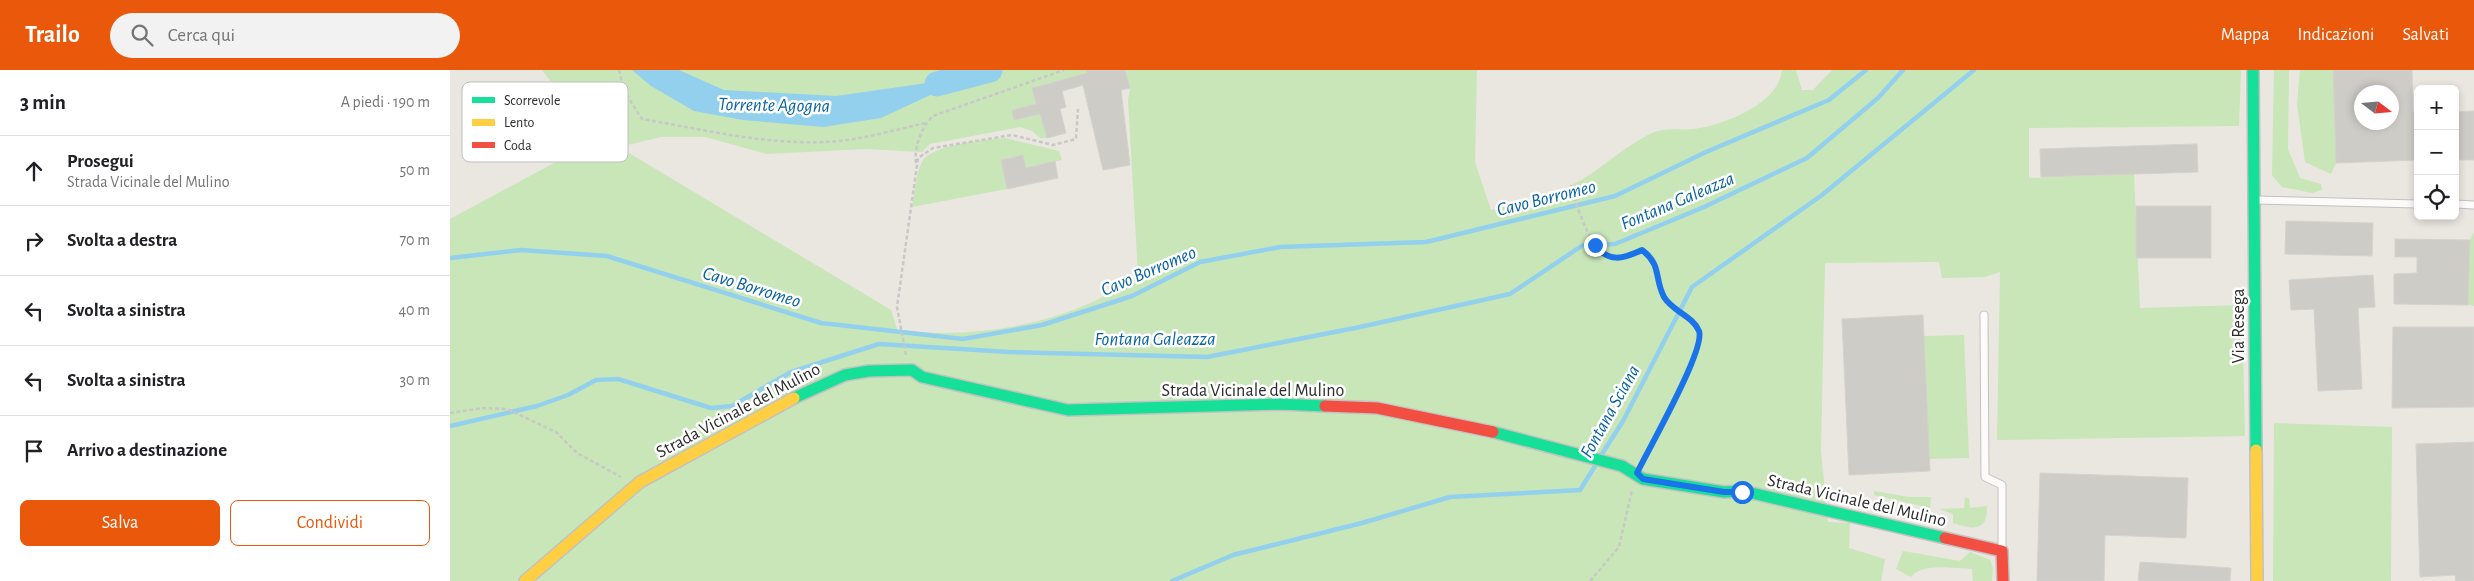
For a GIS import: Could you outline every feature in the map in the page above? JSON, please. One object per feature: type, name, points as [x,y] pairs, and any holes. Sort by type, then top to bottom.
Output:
[{"type":"street","name":"Via Resega","points":[[2253,70],[2257,581]]},
{"type":"street","name":"Strada Vicinale del Mulino","points":[[525,581],[640,482],[810,389],[845,375],[878,371],[912,370],[922,377],[1068,410],[1279,404],[1377,408],[1525,439],[1599,460],[1637,473],[1643,479],[1724,492],[1742,492],[2002,551]]},
{"type":"street","points":[[2002,551],[2002,581]]},
{"type":"lane","points":[[2255,200],[2414,204]]},
{"type":"lane","points":[[2459,204],[2474,205]]},
{"type":"lane","points":[[1984,315],[1985,477],[2002,485],[2002,551]]},
{"type":"path","points":[[917,167],[914,151],[926,123],[933,116],[1064,70]]},
{"type":"path","points":[[628,97],[642,119],[742,138],[840,141],[926,123]]},
{"type":"path","points":[[905,352],[897,308],[918,158],[933,148],[1012,135],[1053,145],[1076,139],[1078,110]]},
{"type":"path","points":[[1570,185],[1589,236],[1602,254],[1613,259],[1629,257],[1642,250],[1653,258],[1665,298],[1698,329],[1701,337],[1698,349],[1637,473],[1620,547],[1590,581]]},
{"type":"path","points":[[450,413],[483,408],[507,409],[556,432],[577,453],[617,476],[640,482]]},
{"type":"green space","points":[[542,70],[1086,70],[1089,83],[1071,89],[1068,78],[1032,88],[1036,104],[1024,107],[1027,117],[1041,114],[1047,138],[1040,138],[1032,131],[1020,127],[930,144],[922,152],[866,149],[767,154],[705,137],[661,137],[628,145],[628,82],[551,82]]},
{"type":"green space","points":[[1125,70],[1477,70],[1475,162],[1491,210],[1538,198],[1575,184],[1637,141],[1655,132],[1668,129],[1700,128],[1724,121],[1750,110],[1772,92],[1779,82],[1782,70],[1796,70],[1802,90],[1813,90],[1832,70],[2241,70],[2239,126],[2029,128],[2029,178],[2134,174],[2140,308],[2242,305],[2245,436],[1997,440],[2000,272],[1985,277],[1942,278],[1939,262],[1825,263],[1821,451],[1828,522],[1850,523],[1849,548],[1885,559],[1881,581],[450,581],[450,219],[556,162],[628,162],[628,152],[891,310],[897,329],[957,333],[990,330],[1056,316],[1087,305],[1114,291],[1138,274],[1128,100],[1130,88]]},
{"type":"green space","points":[[2274,70],[2289,70],[2288,149],[2300,178],[2321,184],[2322,190],[2312,193],[2282,187],[2272,175]]},
{"type":"green space","points":[[2300,70],[2333,70],[2336,163],[2331,174],[2305,162],[2297,104]]},
{"type":"green space","points":[[1005,138],[1059,151],[1062,160],[1026,168],[1023,155],[1001,160],[1007,189],[912,207],[918,173],[922,162],[927,156],[947,147],[960,144]]},
{"type":"green space","points":[[2474,232],[2474,306],[2468,305],[2470,240]]},
{"type":"green space","points":[[1964,335],[1969,458],[1929,459],[1924,336]]},
{"type":"green space","points":[[2274,423],[2392,427],[2391,581],[2273,581]]},
{"type":"green space","points":[[1874,491],[1909,497],[1931,497],[1930,508],[1874,495]]},
{"type":"green space","points":[[1965,498],[1969,498],[1970,508],[1987,506],[1987,515],[1982,525],[1966,527],[1953,523],[1953,514],[1939,509],[1964,508]]},
{"type":"green space","points":[[1903,551],[1960,561],[1970,552],[1990,560],[1993,568],[1992,581],[1973,581],[1972,569],[1923,569],[1911,577],[1896,569]]},
{"type":"water","points":[[632,70],[679,70],[724,90],[836,96],[969,77],[881,118],[823,127],[743,120],[694,111],[651,86]]},
{"type":"building","points":[[1086,70],[1125,70],[1130,88],[1121,90],[1130,165],[1103,170],[1083,85],[1062,91],[1066,107],[1060,109],[1066,133],[1047,138],[1040,114],[1014,120],[1012,110],[1036,104],[1032,88],[1087,73]]},
{"type":"building","points":[[2333,70],[2412,70],[2414,160],[2336,163]]},
{"type":"building","points":[[2474,111],[2474,160],[2459,160],[2459,112]]},
{"type":"building","points":[[2197,144],[2198,172],[2041,177],[2040,149]]},
{"type":"building","points":[[1023,155],[1026,168],[1055,161],[1058,178],[1007,189],[1001,160]]},
{"type":"building","points":[[2136,206],[2211,206],[2211,258],[2136,258]]},
{"type":"building","points":[[2286,221],[2373,223],[2372,256],[2285,254]]},
{"type":"building","points":[[2395,239],[2470,240],[2468,305],[2394,304],[2394,274],[2417,273],[2417,257],[2395,257]]},
{"type":"building","points":[[2373,275],[2375,307],[2358,308],[2362,389],[2318,391],[2314,309],[2291,310],[2289,280]]},
{"type":"building","points":[[1923,315],[1930,471],[1849,475],[1842,319]]},
{"type":"building","points":[[2393,327],[2474,327],[2474,407],[2392,408]]},
{"type":"building","points":[[2474,442],[2474,581],[2456,581],[2455,575],[2420,577],[2416,444]]},
{"type":"building","points":[[2040,473],[2188,478],[2186,538],[2105,535],[2104,581],[2037,581]]},
{"type":"building","points":[[2140,562],[2231,568],[2230,581],[2138,581]]},
{"type":"waterway","name":"Torrente Agogna","points":[[937,84],[990,70]]},
{"type":"waterway","name":"Cavo Borromeo","points":[[450,258],[521,250],[607,256],[821,323],[963,339],[1042,325],[1132,296],[1200,262],[1280,247],[1426,242],[1615,196],[1706,152],[1829,100],[1866,70]]},
{"type":"waterway","name":"Fontana Galeazza","points":[[450,426],[537,406],[568,395],[596,380],[618,379],[711,408],[732,406],[791,372],[879,344],[1009,352],[1207,357],[1360,327],[1510,294],[1583,245],[1615,244],[1704,207],[1807,158],[1878,98],[1903,70]]},
{"type":"waterway","name":"Fontana Sciana","points":[[1602,454],[1623,421],[1692,287],[1822,195],[1974,70]]},
{"type":"waterway","name":"Fontana Sciana","points":[[1172,581],[1233,555],[1362,523],[1450,497],[1580,490],[1597,463]]},
{"type":"traffic: fast","points":[[2253,70],[2256,450]]},
{"type":"traffic: fast","points":[[794,398],[845,375],[869,371],[912,370],[922,377],[1068,410],[1279,404],[1325,406]]},
{"type":"traffic: fast","points":[[1493,432],[1622,466],[1643,479],[1724,492],[1743,491],[1945,538]]},
{"type":"traffic: slow","points":[[525,581],[640,482],[794,398]]},
{"type":"traffic: slow","points":[[2256,450],[2257,581]]},
{"type":"traffic: jam","points":[[1325,406],[1377,408],[1493,432]]},
{"type":"traffic: jam","points":[[1945,538],[2002,551],[2003,581]]},
{"type":"route","points":[[1595,245],[1602,254],[1613,259],[1629,257],[1642,250],[1653,258],[1665,298],[1691,321],[1698,329],[1701,337],[1698,349],[1679,391],[1637,473],[1643,479],[1724,492],[1742,492]]}]
